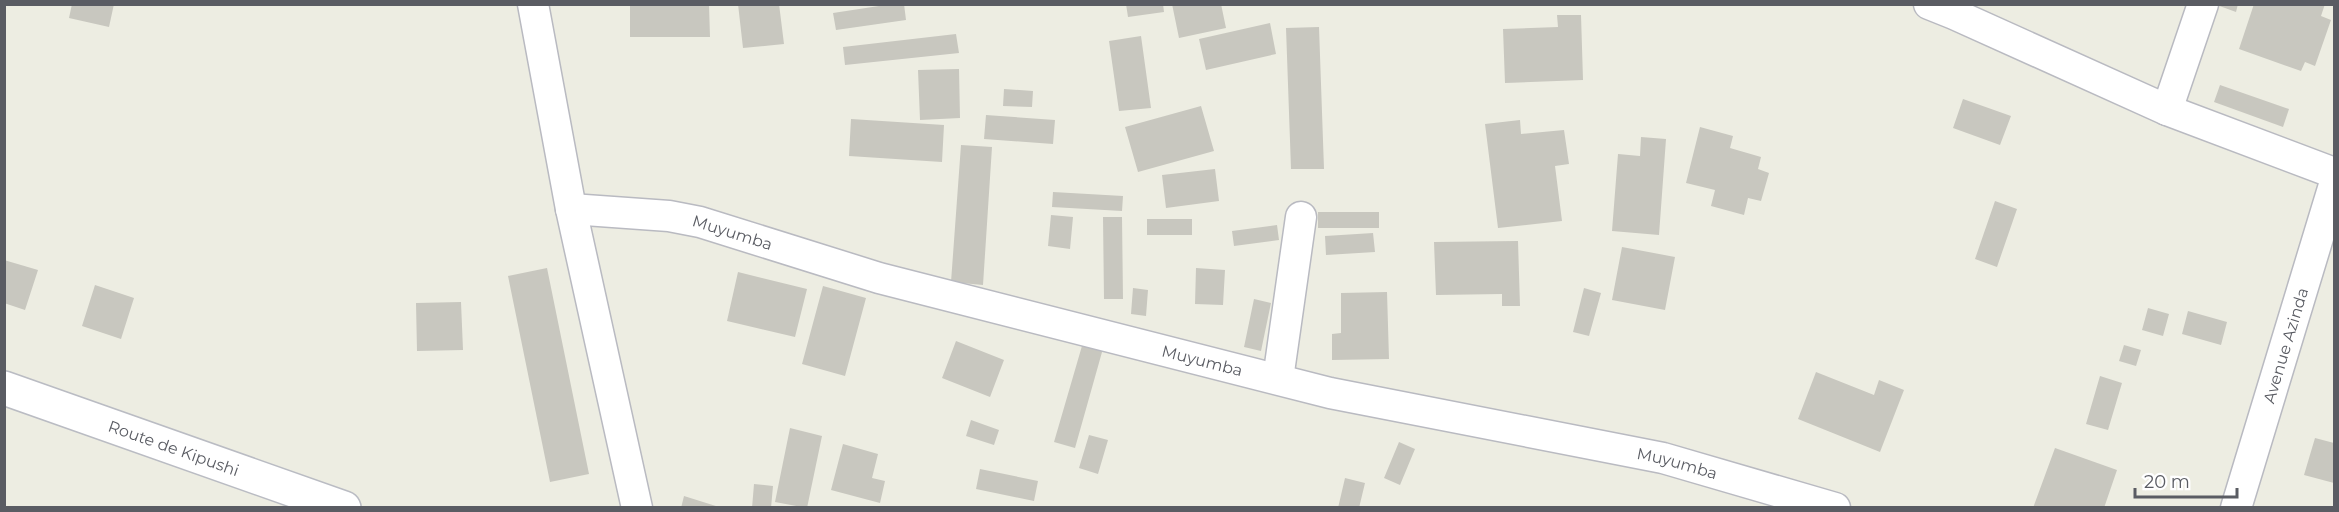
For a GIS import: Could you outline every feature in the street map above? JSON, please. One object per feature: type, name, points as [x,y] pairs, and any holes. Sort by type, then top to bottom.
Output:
[{"type":"main road","name":"Route de Kipushi","points":[[4,388],[344,507]]},
{"type":"street","points":[[533,4],[571,209],[637,507]]},
{"type":"street","points":[[1929,4],[2167,110],[2334,174]]},
{"type":"street","points":[[2167,110],[2203,4]]},
{"type":"street","name":"Avenue Azinda","points":[[2236,507],[2334,185]]},
{"type":"street","name":"Muyumba","points":[[571,209],[669,216],[700,222],[879,278],[1330,393],[1663,458],[1835,507]]},
{"type":"street","points":[[1278,379],[1301,217]]},
{"type":"building","points":[[72,4],[114,4],[109,27],[69,18]]},
{"type":"building","points":[[630,4],[709,4],[710,37],[630,37]]},
{"type":"building","points":[[738,4],[779,4],[784,44],[743,48]]},
{"type":"building","points":[[904,4],[906,20],[836,30],[833,13]]},
{"type":"building","points":[[1126,4],[1163,4],[1164,12],[1128,17]]},
{"type":"building","points":[[1172,4],[1221,4],[1226,28],[1179,38]]},
{"type":"building","points":[[2214,4],[2238,4],[2236,12]]},
{"type":"building","points":[[2254,4],[2325,4],[2321,16],[2331,20],[2315,66],[2305,62],[2301,71],[2239,49]]},
{"type":"building","points":[[1557,15],[1581,15],[1583,80],[1505,83],[1503,29],[1558,27]]},
{"type":"building","points":[[1270,23],[1276,54],[1206,70],[1199,39]]},
{"type":"building","points":[[1319,27],[1324,169],[1291,169],[1286,28]]},
{"type":"building","points":[[956,34],[959,53],[845,65],[843,47]]},
{"type":"building","points":[[1141,36],[1151,108],[1119,111],[1109,41]]},
{"type":"building","points":[[959,69],[960,118],[920,120],[918,70]]},
{"type":"building","points":[[2220,85],[2289,109],[2283,127],[2214,102]]},
{"type":"building","points":[[1004,89],[1033,91],[1032,107],[1003,106]]},
{"type":"building","points":[[1963,99],[2011,116],[2000,145],[1953,128]]},
{"type":"building","points":[[1201,106],[1214,151],[1138,172],[1125,127]]},
{"type":"building","points":[[986,115],[1055,120],[1053,144],[984,139]]},
{"type":"building","points":[[851,119],[944,125],[942,162],[849,156]]},
{"type":"building","points":[[1520,120],[1521,134],[1564,130],[1569,164],[1555,166],[1562,221],[1498,228],[1485,124]]},
{"type":"building","points":[[1700,127],[1733,136],[1730,148],[1761,157],[1758,169],[1769,173],[1761,201],[1748,198],[1744,215],[1711,206],[1715,190],[1686,183]]},
{"type":"building","points":[[1641,137],[1666,139],[1659,235],[1612,231],[1618,154],[1640,156]]},
{"type":"building","points":[[961,145],[992,147],[983,285],[951,282]]},
{"type":"building","points":[[1215,169],[1219,201],[1166,208],[1162,175]]},
{"type":"building","points":[[1053,192],[1123,196],[1122,211],[1052,207]]},
{"type":"building","points":[[1995,201],[2017,209],[1997,267],[1975,259]]},
{"type":"building","points":[[1318,212],[1379,212],[1379,228],[1318,228]]},
{"type":"building","points":[[1051,215],[1073,217],[1070,249],[1048,246]]},
{"type":"building","points":[[1103,217],[1122,217],[1123,299],[1104,299]]},
{"type":"building","points":[[1147,219],[1192,219],[1192,235],[1147,235]]},
{"type":"building","points":[[1277,225],[1279,240],[1234,246],[1232,231]]},
{"type":"building","points":[[1373,233],[1375,252],[1326,255],[1325,236]]},
{"type":"building","points":[[1518,241],[1520,306],[1502,306],[1502,294],[1436,295],[1434,242]]},
{"type":"building","points":[[1622,247],[1675,257],[1665,310],[1612,300]]},
{"type":"building","points":[[4,260],[38,270],[25,310],[4,303]]},
{"type":"building","points":[[547,268],[589,474],[550,482],[508,276]]},
{"type":"building","points":[[1196,268],[1225,270],[1223,305],[1195,304]]},
{"type":"building","points":[[738,272],[807,289],[795,337],[727,321]]},
{"type":"building","points":[[95,285],[134,298],[121,339],[82,326]]},
{"type":"building","points":[[823,286],[866,298],[845,376],[802,364]]},
{"type":"building","points":[[1133,288],[1148,290],[1146,316],[1131,314]]},
{"type":"building","points":[[1584,288],[1601,293],[1589,336],[1573,332]]},
{"type":"building","points":[[1387,292],[1389,359],[1332,360],[1332,334],[1341,333],[1341,293]]},
{"type":"building","points":[[1254,299],[1271,303],[1261,351],[1244,347]]},
{"type":"building","points":[[461,302],[463,350],[417,351],[416,303]]},
{"type":"building","points":[[2148,308],[2169,314],[2163,336],[2142,330]]},
{"type":"building","points":[[2188,311],[2227,322],[2221,345],[2182,334]]},
{"type":"building","points":[[1084,339],[1104,345],[1075,448],[1054,442]]},
{"type":"building","points":[[956,341],[1004,360],[990,397],[942,378]]},
{"type":"building","points":[[2124,345],[2141,350],[2136,366],[2119,361]]},
{"type":"building","points":[[1816,372],[1874,395],[1879,380],[1904,390],[1880,452],[1798,419]]},
{"type":"building","points":[[2100,376],[2122,383],[2108,430],[2086,424]]},
{"type":"building","points":[[971,420],[999,430],[994,445],[966,436]]},
{"type":"building","points":[[790,428],[822,436],[807,508],[775,502]]},
{"type":"building","points":[[1089,435],[1108,440],[1098,474],[1079,468]]},
{"type":"building","points":[[2315,438],[2334,443],[2334,483],[2304,475]]},
{"type":"building","points":[[1399,442],[1415,449],[1400,485],[1384,478]]},
{"type":"building","points":[[843,444],[878,454],[872,478],[885,481],[880,503],[831,490]]},
{"type":"building","points":[[2055,448],[2117,470],[2104,508],[2033,508]]},
{"type":"building","points":[[980,469],[1038,481],[1034,501],[976,489]]},
{"type":"building","points":[[1345,478],[1365,483],[1359,508],[1338,508]]},
{"type":"building","points":[[754,484],[773,486],[771,508],[752,508]]},
{"type":"building","points":[[684,496],[719,507],[719,508],[681,508]]}]
